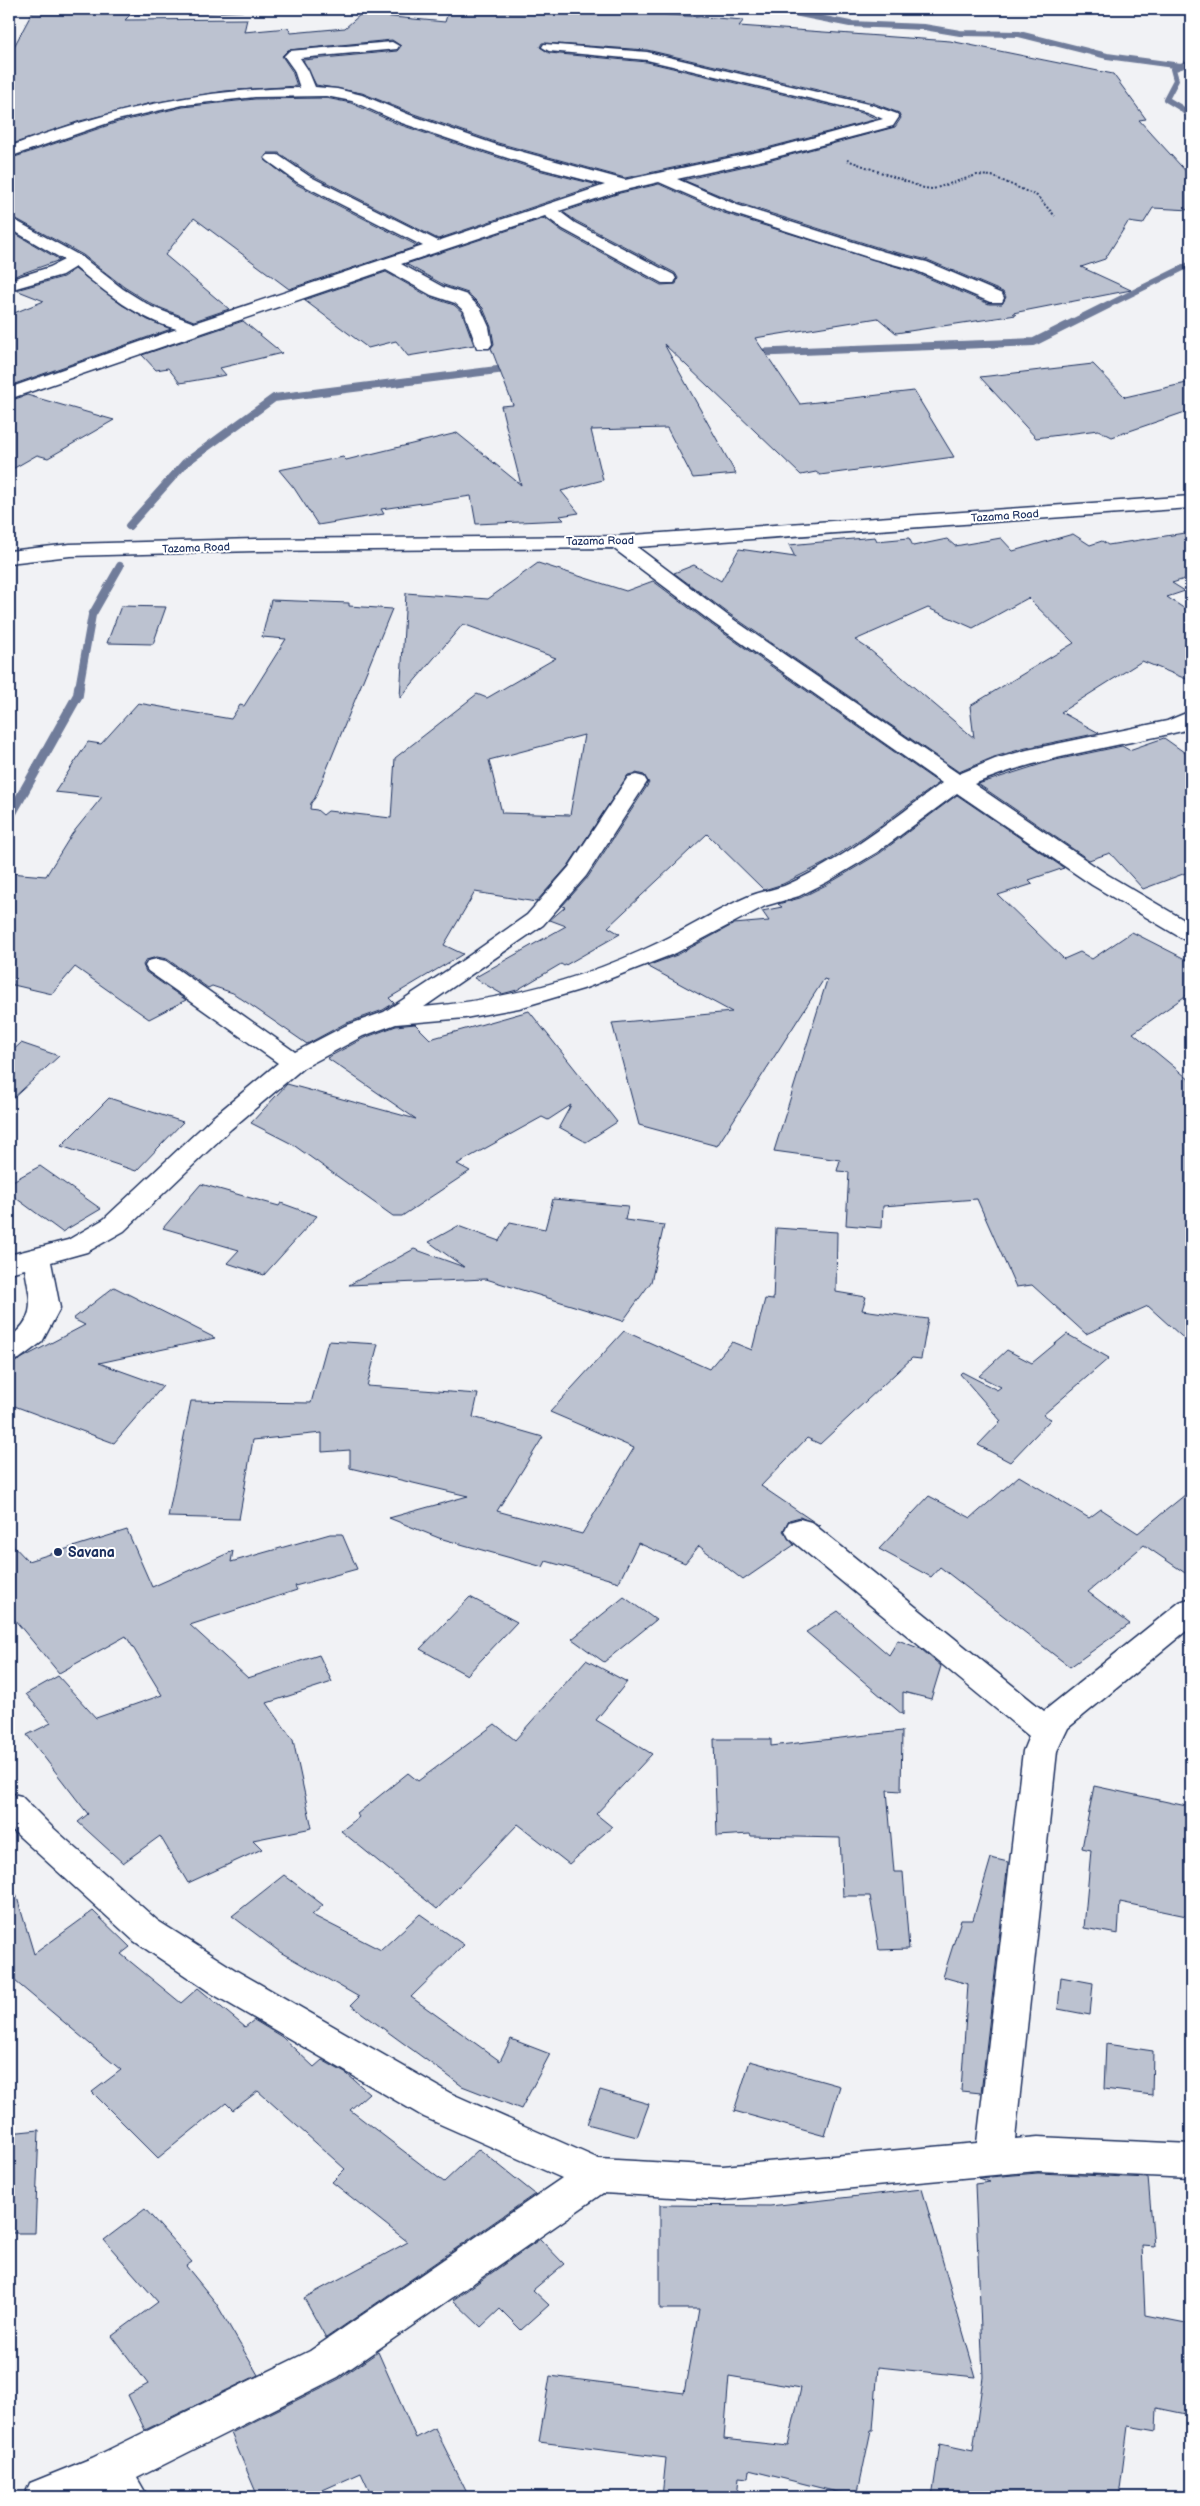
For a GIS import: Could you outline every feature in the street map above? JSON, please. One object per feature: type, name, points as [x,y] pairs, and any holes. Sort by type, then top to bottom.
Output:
[{"type":"street","points":[[309,92],[301,70],[291,56],[294,54],[392,46]]},
{"type":"street","points":[[9,394],[195,328],[624,185],[768,154],[888,123],[892,118],[872,109],[646,56],[549,47]]},
{"type":"street","points":[[9,152],[39,140],[124,113],[184,99],[243,92],[309,92],[348,95],[389,113],[483,146],[592,178],[624,185]]},
{"type":"street","points":[[16,134],[39,140]]},
{"type":"street","points":[[273,158],[303,179],[436,247]]},
{"type":"street","points":[[660,177],[731,208],[880,256],[921,266],[996,298]]},
{"type":"street","points":[[549,211],[569,226],[668,279]]},
{"type":"street","points":[[9,222],[76,260],[106,285],[143,310],[174,324],[195,328]]},
{"type":"street","points":[[9,285],[56,270],[76,260]]},
{"type":"street","points":[[388,264],[437,291],[461,299],[472,308],[480,327],[484,344]]},
{"type":"street","name":"Tazama Road","points":[[9,557],[70,550],[255,545],[618,542],[1191,502]]},
{"type":"street","points":[[618,542],[720,619],[1100,880],[1191,934]]},
{"type":"street","points":[[392,1017],[465,1011],[510,1003],[574,984],[667,948],[734,912],[758,901],[791,891],[819,877],[870,846],[957,782],[1003,764],[1035,755],[1185,726]]},
{"type":"street","points":[[9,1264],[77,1246],[114,1225],[222,1122],[294,1063],[354,1031],[392,1017],[472,965],[535,920],[578,872],[636,782]]},
{"type":"street","points":[[156,966],[294,1063]]},
{"type":"street","points":[[9,1352],[32,1335],[46,1308],[36,1257]]},
{"type":"street","points":[[800,1530],[1047,1732]]},
{"type":"street","points":[[994,2157],[1040,1751],[1047,1732],[1056,1720],[1191,1610]]},
{"type":"street","points":[[9,1806],[45,1842],[146,1931],[224,1982],[437,2104],[597,2176],[723,2183],[1038,2154],[1191,2161]]},
{"type":"street","points":[[45,2497],[116,2485],[324,2364],[597,2176]]},
{"type":"path","points":[[814,142],[835,156],[924,188],[933,189],[977,176],[992,176],[1037,196],[1054,216]]},
{"type":"building","points":[[34,9],[136,9],[125,20],[247,19],[244,32],[288,28],[291,33],[345,28],[361,14],[445,22],[449,9],[596,13],[598,10],[744,20],[739,26],[950,41],[1113,74],[1146,119],[1139,120],[1191,177],[1191,210],[1153,208],[1143,224],[1128,222],[1105,259],[1081,267],[1131,290],[1013,313],[1016,315],[896,333],[878,318],[755,338],[800,404],[914,391],[954,457],[820,475],[816,472],[801,475],[664,344],[736,474],[693,478],[667,428],[591,430],[603,480],[561,491],[579,513],[560,516],[564,520],[476,524],[471,496],[381,509],[384,514],[318,525],[294,488],[279,470],[343,457],[346,460],[457,433],[521,485],[501,406],[513,405],[491,348],[494,344],[491,327],[483,308],[468,293],[444,285],[406,264],[545,218],[562,231],[661,285],[676,284],[678,278],[675,273],[576,221],[563,212],[620,193],[659,184],[724,213],[914,272],[989,304],[1002,304],[1006,297],[1003,292],[928,260],[886,250],[738,203],[683,180],[768,161],[895,127],[901,118],[899,113],[873,103],[647,50],[542,43],[540,47],[549,53],[647,62],[866,114],[877,119],[767,148],[625,178],[498,143],[411,113],[362,93],[316,85],[303,60],[397,51],[401,46],[392,40],[288,50],[282,56],[292,71],[297,86],[225,91],[151,103],[80,121],[9,145],[9,56]]},
{"type":"building","points":[[326,98],[351,103],[398,124],[538,170],[598,185],[438,239],[310,174],[279,153],[268,153],[264,159],[296,184],[418,246],[289,289],[194,218],[165,255],[229,309],[194,321],[153,305],[124,287],[83,255],[9,215],[9,159],[118,122],[183,107],[255,99]]},
{"type":"building","points":[[9,230],[60,260],[9,278]]},
{"type":"building","points":[[75,269],[122,305],[148,320],[171,329],[9,386],[9,315],[44,301],[16,290],[63,277]]},
{"type":"building","points":[[386,272],[430,297],[454,305],[462,312],[474,345],[408,356],[396,341],[368,348],[304,300]]},
{"type":"building","points":[[243,321],[282,353],[220,368],[226,375],[180,383],[168,368],[156,370],[142,355]]},
{"type":"building","points":[[1093,364],[1125,397],[1191,382],[1191,410],[1112,437],[1098,430],[1036,438],[980,377]]},
{"type":"building","points":[[27,395],[114,420],[48,458],[37,455],[9,471],[9,401]]},
{"type":"building","points":[[1191,532],[1191,577],[1172,583],[1185,591],[1167,597],[1191,613],[1191,681],[1142,661],[1061,712],[1099,733],[1026,748],[994,757],[959,772],[728,613],[674,573],[694,565],[721,581],[739,549],[795,557],[789,545],[875,537],[877,541],[909,538],[913,546],[947,539],[955,546],[1001,538],[1013,551],[1073,534],[1090,545],[1102,541],[1108,545]],"holes":[[[1028,598],[1074,643],[970,706],[974,738],[870,650],[855,640],[928,608],[973,628]]]},
{"type":"building","points":[[538,563],[626,591],[653,581],[712,625],[939,783],[865,837],[825,863],[783,884],[764,890],[707,834],[608,927],[620,934],[564,966],[561,964],[517,990],[502,994],[474,978],[566,926],[550,920],[565,907],[562,906],[588,877],[649,783],[644,775],[636,773],[628,775],[568,866],[536,902],[475,892],[444,945],[463,954],[389,998],[394,1003],[383,1010],[344,1024],[307,1044],[233,993],[212,986],[208,988],[167,959],[157,957],[146,960],[143,965],[146,972],[186,1000],[149,1019],[75,967],[52,994],[9,984],[9,873],[46,876],[72,834],[102,797],[55,792],[88,742],[101,744],[138,703],[231,719],[240,705],[244,706],[286,639],[262,637],[271,600],[349,603],[349,606],[392,609],[310,809],[317,810],[323,815],[328,811],[391,818],[395,758],[477,694],[487,698],[556,658],[463,624],[400,698],[406,593],[488,599]],"holes":[[[584,735],[570,815],[502,813],[489,760]]]},
{"type":"building","points":[[121,606],[166,607],[153,644],[107,643]]},
{"type":"building","points":[[1164,738],[1191,757],[1191,871],[1143,889],[1110,853],[1089,860],[978,784],[1051,761],[1122,746],[1129,750]]},
{"type":"building","points":[[957,795],[1064,868],[1029,880],[1033,884],[998,895],[1064,959],[1080,952],[1092,959],[1132,932],[1191,962],[1191,992],[1133,1033],[1191,1081],[1191,1345],[1148,1306],[1086,1334],[1032,1285],[1016,1287],[977,1199],[883,1206],[882,1228],[846,1225],[849,1172],[837,1171],[840,1160],[774,1151],[827,980],[824,979],[717,1146],[639,1125],[612,1023],[732,1012],[647,966],[677,955],[734,924],[769,921],[762,911],[782,907],[778,904],[800,898],[828,884],[880,853]]},
{"type":"building","points":[[529,1011],[617,1122],[586,1142],[559,1127],[571,1105],[548,1120],[542,1117],[457,1164],[470,1171],[402,1216],[393,1216],[292,1144],[251,1123],[287,1084],[416,1119],[327,1058],[364,1038],[396,1026],[415,1024],[430,1039]]},
{"type":"building","points":[[21,1043],[59,1056],[9,1102],[9,1054]]},
{"type":"building","points":[[109,1098],[183,1122],[136,1171],[61,1146]]},
{"type":"building","points":[[40,1166],[101,1209],[62,1232],[9,1193],[9,1183]]},
{"type":"building","points":[[201,1184],[279,1206],[281,1203],[317,1216],[264,1275],[227,1263],[239,1250],[163,1228]]},
{"type":"building","points":[[553,1199],[628,1206],[625,1220],[664,1225],[651,1282],[623,1321],[486,1279],[349,1285],[414,1249],[464,1267],[429,1242],[458,1226],[499,1241],[510,1222],[545,1229]]},
{"type":"building","points":[[776,1228],[837,1232],[836,1292],[866,1297],[862,1310],[928,1319],[921,1359],[912,1358],[820,1444],[807,1438],[761,1486],[820,1526],[800,1517],[789,1520],[783,1531],[794,1545],[743,1580],[699,1546],[685,1563],[638,1543],[619,1582],[546,1561],[543,1567],[439,1538],[389,1518],[468,1496],[350,1468],[350,1450],[322,1452],[322,1433],[253,1440],[239,1519],[168,1517],[191,1401],[311,1403],[328,1341],[378,1344],[367,1386],[478,1394],[473,1417],[543,1437],[497,1511],[582,1534],[634,1448],[550,1412],[624,1331],[709,1369],[732,1342],[752,1350],[765,1299],[773,1300]]},
{"type":"building","points":[[114,1287],[215,1338],[99,1363],[163,1386],[114,1443],[9,1404],[9,1365],[85,1325],[73,1319]]},
{"type":"building","points":[[1067,1334],[1109,1358],[1043,1415],[1051,1419],[1010,1462],[978,1445],[1001,1421],[960,1374],[962,1372],[997,1390],[1001,1387],[979,1376],[1007,1350],[1032,1363]]},
{"type":"building","points":[[1019,1476],[1089,1518],[1101,1509],[1138,1533],[1191,1490],[1191,1577],[1144,1545],[1088,1592],[1130,1624],[1070,1667],[940,1567],[931,1577],[879,1549],[929,1496],[971,1518]]},
{"type":"building","points":[[127,1530],[152,1587],[233,1551],[231,1562],[330,1534],[342,1534],[357,1569],[295,1586],[297,1590],[190,1625],[248,1678],[319,1655],[332,1682],[267,1703],[293,1740],[312,1828],[253,1840],[262,1849],[188,1883],[160,1836],[123,1863],[78,1822],[88,1814],[27,1735],[51,1723],[26,1694],[58,1676],[96,1718],[162,1695],[126,1636],[59,1673],[9,1613],[9,1541],[28,1561]]},
{"type":"building","points":[[470,1597],[517,1622],[467,1675],[420,1649]]},
{"type":"building","points":[[624,1597],[656,1620],[604,1662],[572,1639]]},
{"type":"building","points":[[838,1611],[889,1655],[898,1640],[921,1649],[941,1666],[931,1699],[903,1692],[903,1715],[806,1632]]},
{"type":"building","points":[[586,1660],[627,1682],[596,1720],[652,1754],[596,1814],[612,1827],[569,1864],[518,1824],[437,1909],[341,1831],[359,1817],[357,1814],[408,1773],[418,1781],[495,1724],[515,1740]]},
{"type":"building","points":[[902,1731],[901,1791],[887,1790],[894,1872],[903,1872],[909,1949],[879,1950],[870,1896],[843,1896],[840,1838],[751,1836],[750,1834],[717,1836],[714,1739],[771,1739],[771,1746]]},
{"type":"building","points":[[1094,1786],[1191,1807],[1191,1917],[1120,1902],[1118,1934],[1084,1928],[1091,1850],[1082,1848]]},
{"type":"building","points":[[991,1858],[1008,1862],[981,2093],[961,2091],[968,1984],[943,1977],[961,1920],[973,1920]]},
{"type":"building","points":[[284,1875],[323,1905],[312,1915],[381,1950],[420,1914],[464,1945],[411,1997],[500,2061],[511,2039],[550,2054],[521,2109],[462,2086],[351,2005],[359,1997],[280,1952],[232,1916]]},
{"type":"building","points":[[16,1894],[34,1954],[93,1911],[130,1947],[121,1954],[181,2003],[198,1988],[245,2027],[254,2020],[282,2037],[314,2067],[322,2060],[347,2074],[369,2093],[350,2110],[444,2182],[479,2149],[535,2194],[326,2338],[304,2298],[408,2242],[332,2182],[345,2169],[258,2091],[233,2110],[226,2103],[158,2158],[92,2092],[121,2070],[9,1976],[9,1895]]},
{"type":"building","points":[[1061,1977],[1093,1983],[1090,2015],[1058,2009]]},
{"type":"building","points":[[1106,2044],[1153,2051],[1152,2095],[1104,2089]]},
{"type":"building","points":[[750,2061],[840,2086],[825,2136],[734,2111]]},
{"type":"building","points":[[600,2090],[649,2104],[637,2137],[587,2124]]},
{"type":"building","points":[[39,2130],[35,2233],[9,2233],[9,2133]]},
{"type":"building","points":[[1038,2173],[1148,2178],[1154,2246],[1142,2245],[1145,2315],[1191,2324],[1186,2414],[1157,2408],[1156,2431],[1128,2426],[1119,2497],[932,2497],[940,2444],[973,2451],[983,2377],[975,2184],[990,2182],[978,2178]]},
{"type":"building","points":[[922,2189],[976,2377],[878,2367],[873,2430],[871,2430],[857,2497],[749,2470],[748,2478],[739,2477],[737,2497],[662,2497],[666,2458],[539,2442],[550,2376],[684,2393],[699,2309],[660,2309],[660,2205],[770,2206]],"holes":[[[729,2376],[801,2388],[788,2446],[724,2439]]]},
{"type":"building","points":[[145,2209],[192,2262],[186,2266],[216,2303],[258,2375],[145,2430],[128,2395],[148,2384],[112,2336],[158,2302],[104,2240]]},
{"type":"building","points":[[540,2239],[564,2264],[533,2290],[549,2305],[521,2330],[500,2309],[481,2327],[453,2300]]},
{"type":"building","points":[[378,2352],[416,2438],[435,2428],[469,2497],[372,2497],[361,2473],[307,2497],[258,2497],[231,2433],[339,2379]]},
{"type":"waterway","points":[[90,9],[148,13],[241,9]]},
{"type":"waterway","points":[[774,9],[850,24],[924,27],[960,33],[1019,34],[1107,56],[1181,66]]},
{"type":"waterway","points":[[1181,66],[1191,62],[1191,52]]},
{"type":"waterway","points":[[1181,66],[1173,69],[1176,80],[1166,99],[1181,108],[1191,118]]},
{"type":"waterway","points":[[1106,306],[1191,264]]},
{"type":"waterway","points":[[751,353],[1034,342],[1106,306]]},
{"type":"waterway","points":[[129,526],[185,463],[274,398],[513,368]]},
{"type":"waterway","points":[[79,688],[92,615],[120,566]]},
{"type":"waterway","points":[[9,818],[78,695],[79,687]]},
{"type":"place","name":"Savana","points":[[58,1552]]}]
